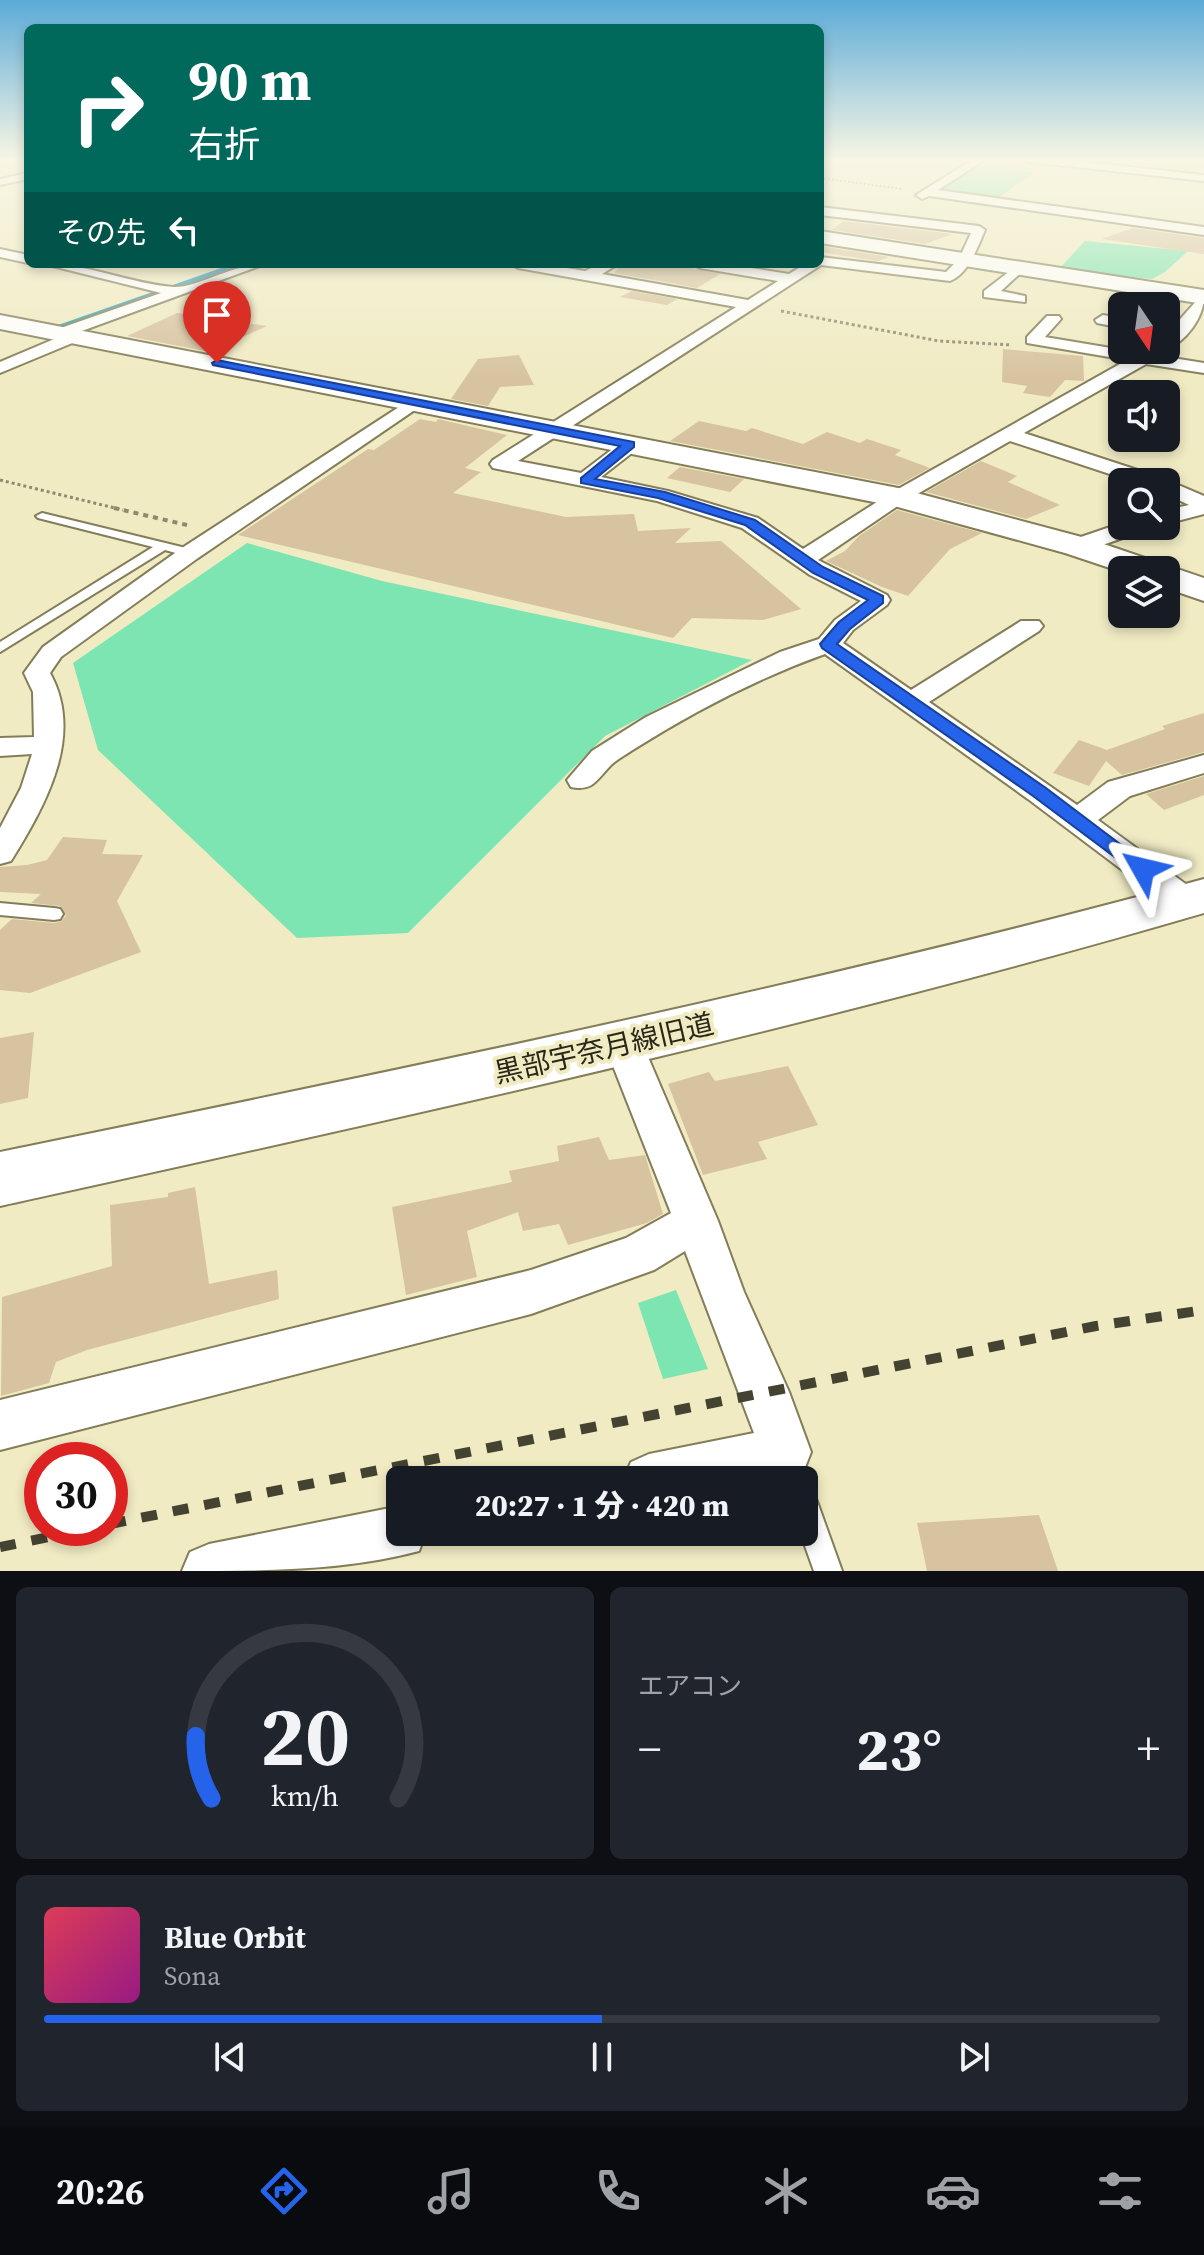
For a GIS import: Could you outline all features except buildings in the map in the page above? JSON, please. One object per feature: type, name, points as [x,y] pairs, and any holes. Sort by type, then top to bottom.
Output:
[{"type":"street","points":[[824,263],[950,277],[965,260],[978,232]]},
{"type":"street","points":[[824,238],[1204,299]]},
{"type":"street","points":[[824,260],[867,245]]},
{"type":"street","points":[[0,253],[24,258]]},
{"type":"street","points":[[69,268],[177,292]]},
{"type":"street","points":[[0,368],[69,335],[246,268]]},
{"type":"street","points":[[541,268],[749,305]]},
{"type":"street","points":[[587,276],[603,268]]},
{"type":"street","points":[[735,268],[791,279]]},
{"type":"street","points":[[582,780],[602,757],[656,723],[789,658],[828,644],[844,625],[878,600],[818,570],[750,523],[661,495],[500,464],[809,268]]},
{"type":"street","points":[[1019,268],[982,293],[1020,299]]},
{"type":"street","points":[[1180,325],[1204,299]]},
{"type":"street","points":[[1053,319],[1033,340],[1037,343],[1108,350]]},
{"type":"street","points":[[1103,320],[1108,321]]},
{"type":"street","points":[[0,322],[898,497],[1108,556]]},
{"type":"street","points":[[1180,361],[1204,368]]},
{"type":"street","points":[[804,559],[898,497],[1135,364]]},
{"type":"street","points":[[0,853],[26,813],[42,777],[49,745],[47,692],[37,673],[52,652],[219,533],[416,401]]},
{"type":"street","points":[[1010,435],[1112,468]]},
{"type":"street","points":[[585,480],[630,445]]},
{"type":"street","points":[[1180,493],[1204,506]]},
{"type":"street","points":[[1180,513],[1204,506]]},
{"type":"street","points":[[1077,546],[1108,535]]},
{"type":"street","points":[[1180,581],[1204,590]]},
{"type":"street","points":[[911,702],[1030,626]]},
{"type":"street","points":[[828,644],[1078,820],[1195,898]]},
{"type":"street","points":[[0,747],[49,745]]},
{"type":"street","points":[[1078,820],[1119,789],[1204,764]]},
{"type":"street","name":"黒部宇奈月線旧道","points":[[0,1179],[483,1077],[1001,952],[1195,898]]},
{"type":"street","points":[[623,1043],[696,1221],[723,1297],[765,1392],[791,1466]]},
{"type":"street","points":[[0,1425],[531,1292],[638,1255],[696,1221]]},
{"type":"street","points":[[209,1571],[386,1535]]},
{"type":"lane","points":[[42,516],[190,553]]},
{"type":"lane","points":[[0,648],[163,546]]},
{"type":"lane","points":[[0,909],[54,914]]},
{"type":"lane","points":[[818,1543],[828,1571]]},
{"type":"path","points":[[749,305],[939,341],[1037,343]]},
{"type":"path","points":[[0,480],[219,533]]},
{"type":"green space","points":[[1085,241],[1188,251],[1165,272],[1152,279],[1058,270]]},
{"type":"green space","points":[[247,543],[382,581],[752,660],[605,736],[408,933],[297,938],[98,750],[73,663]]},
{"type":"green space","points":[[676,1290],[708,1369],[663,1379],[638,1303]]},
{"type":"waterway","points":[[51,330],[229,268]]},
{"type":"railway","points":[[128,1520],[1096,1326],[1204,1310]]},
{"type":"railway","points":[[0,1547],[24,1542]]},
{"type":"route","points":[[217,363],[630,445],[585,480],[661,495],[750,523],[818,570],[878,600],[844,625],[828,644],[1143,869]]}]
